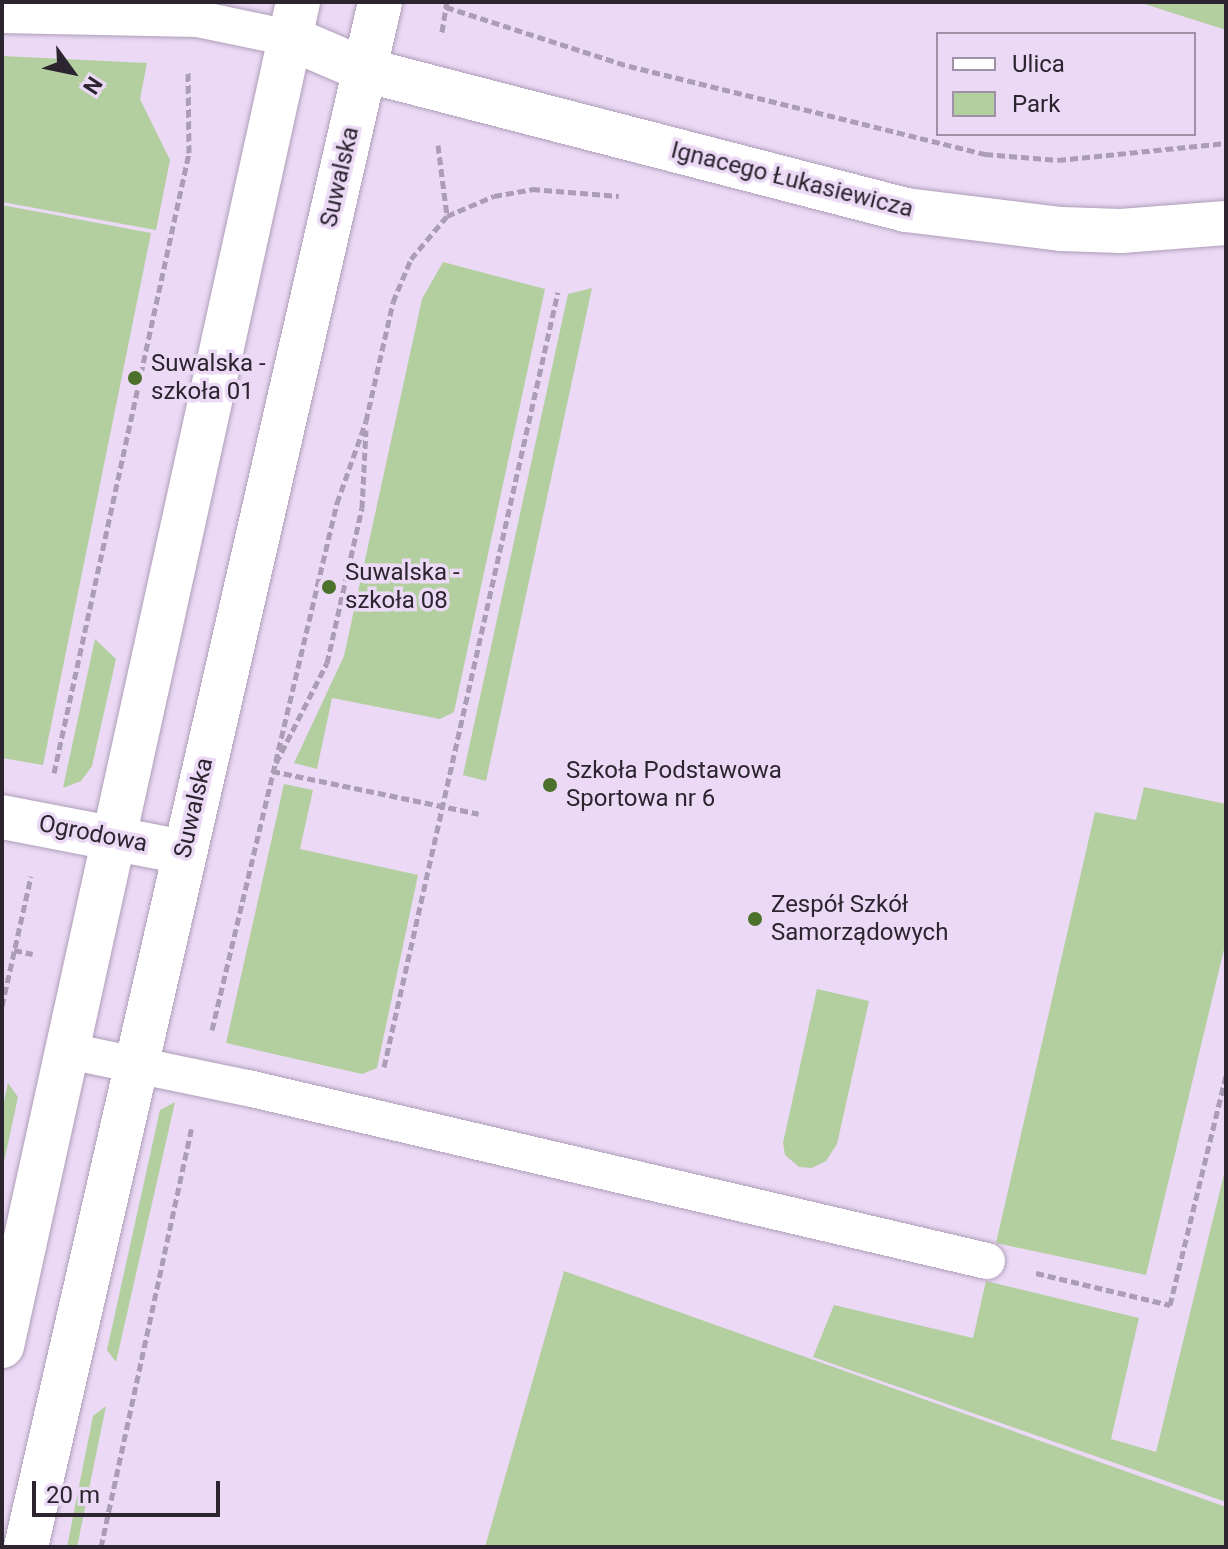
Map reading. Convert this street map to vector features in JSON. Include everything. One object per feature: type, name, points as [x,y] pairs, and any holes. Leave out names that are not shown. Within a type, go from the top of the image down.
[{"type":"street","name":"Suwalska","points":[[26,1547],[380,2]]},
{"type":"street","points":[[2,1346],[64,1050],[294,20],[365,70]]},
{"type":"street","name":"Ignacego Łukasiewicza","points":[[365,70],[906,210],[1061,229],[1226,223]]},
{"type":"street","name":"Ogrodowa","points":[[2,817],[183,852]]},
{"type":"lane","points":[[2,15],[294,20]]},
{"type":"lane","points":[[64,1050],[987,1261]]},
{"type":"path","points":[[446,7],[629,66],[985,154],[1058,160],[1226,143]]},
{"type":"path","points":[[51,788],[189,153],[186,81],[198,19]]},
{"type":"path","points":[[101,1547],[201,1079],[272,771],[337,503],[366,421],[393,302],[411,259],[447,216],[494,196],[532,189],[630,196]]},
{"type":"path","points":[[383,1071],[558,292]]},
{"type":"path","points":[[272,771],[327,663],[362,508],[366,421]]},
{"type":"path","points":[[272,771],[479,814]]},
{"type":"path","points":[[2,1006],[35,860]]},
{"type":"path","points":[[987,1261],[1170,1305],[1226,1075]]},
{"type":"green space","points":[[1138,2],[1226,2],[1226,30]]},
{"type":"green space","points":[[2,56],[147,63],[140,99],[170,160],[156,230],[2,202]]},
{"type":"green space","points":[[2,205],[151,233],[43,765],[2,758]]},
{"type":"green space","points":[[443,262],[545,289],[454,712],[440,719],[332,698],[317,769],[294,763],[344,656],[422,299]]},
{"type":"green space","points":[[592,288],[486,781],[463,775],[568,294]]},
{"type":"green space","points":[[95,639],[116,659],[92,766],[81,781],[63,788]]},
{"type":"green space","points":[[284,784],[313,790],[300,849],[418,875],[377,1068],[362,1074],[226,1043]]},
{"type":"green space","points":[[1144,787],[1226,804],[1226,941],[1146,1275],[996,1243],[1095,812],[1136,820]]},
{"type":"green space","points":[[817,989],[869,1001],[837,1144],[826,1161],[812,1168],[799,1167],[785,1155],[783,1143]]},
{"type":"green space","points":[[8,1083],[18,1097],[2,1171],[2,1111]]},
{"type":"green space","points":[[175,1102],[116,1362],[107,1350],[160,1110]]},
{"type":"green space","points":[[1226,1166],[1226,1502],[813,1357],[834,1305],[973,1338],[986,1281],[1139,1318],[1111,1439],[1156,1452]]},
{"type":"green space","points":[[564,1271],[1226,1507],[1226,1547],[485,1547]]},
{"type":"green space","points":[[106,1406],[77,1547],[67,1547],[93,1416]]},
{"type":"place","name":"Suwalska - szkoła 01","points":[[135,378]]},
{"type":"place","name":"Suwalska - szkoła 08","points":[[329,587]]},
{"type":"place","name":"Szkoła Podstawowa Sportowa nr 6","points":[[550,785]]},
{"type":"place","name":"Zespół Szkół Samorządowych","points":[[755,919]]}]
